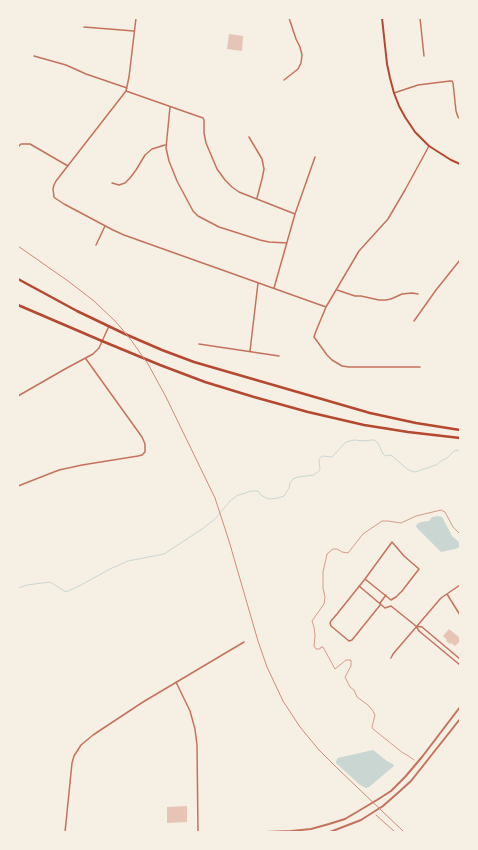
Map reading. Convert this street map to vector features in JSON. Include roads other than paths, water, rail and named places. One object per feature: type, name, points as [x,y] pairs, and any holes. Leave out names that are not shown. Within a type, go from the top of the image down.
[{"type":"highway","points":[[18,279],[109,326],[157,348],[205,366],[374,414],[420,424],[460,430]]},
{"type":"highway","points":[[18,305],[102,341],[196,378],[290,408],[373,426],[413,433],[460,438]]},
{"type":"main road","points":[[382,18],[387,64],[394,93],[405,117],[415,132],[429,146],[460,164]]},
{"type":"street","points":[[136,18],[126,91],[54,185],[54,197],[64,204],[126,236],[326,307]]},
{"type":"street","points":[[284,80],[298,69],[302,59],[302,51],[289,18]]},
{"type":"street","points":[[420,18],[424,56]]},
{"type":"street","points":[[84,27],[134,31]]},
{"type":"street","points":[[34,56],[127,88]]},
{"type":"street","points":[[394,93],[418,85],[452,81],[457,114],[460,119]]},
{"type":"street","points":[[126,91],[204,118],[204,138],[213,161],[221,175],[232,187],[239,192],[295,214]]},
{"type":"street","points":[[170,107],[166,146],[169,161],[177,181],[193,211],[198,216],[218,227],[256,239],[269,242],[287,243]]},
{"type":"street","points":[[249,136],[262,159],[263,164],[262,178],[256,198]]},
{"type":"street","points":[[18,147],[24,143],[30,144],[68,166]]},
{"type":"street","points":[[112,183],[119,185],[125,183],[133,174],[145,155],[152,149],[166,146]]},
{"type":"street","points":[[420,368],[342,366],[327,355],[314,337],[326,307],[359,252],[388,219],[429,146]]},
{"type":"street","points":[[274,288],[295,214],[315,157]]},
{"type":"street","points":[[96,245],[106,226]]},
{"type":"street","points":[[414,321],[460,260]]},
{"type":"street","points":[[250,351],[258,282]]},
{"type":"street","points":[[337,290],[355,296],[379,300],[391,299],[402,294],[418,294]]},
{"type":"street","points":[[18,396],[65,369],[86,359],[98,350],[109,326]]},
{"type":"street","points":[[199,344],[279,356]]},
{"type":"street","points":[[18,486],[59,470],[142,455],[145,452],[145,444],[139,433],[86,359]]},
{"type":"street","points":[[365,579],[386,595],[391,600],[402,591],[420,568],[404,556],[392,542],[365,579],[331,620],[331,626],[349,641],[352,640],[386,595]]},
{"type":"street","points":[[391,658],[416,626],[441,598],[460,585]]},
{"type":"street","points":[[359,586],[385,608],[391,606],[460,665]]},
{"type":"street","points":[[447,594],[460,615]]},
{"type":"street","points":[[416,626],[422,627],[460,659]]},
{"type":"street","points":[[66,832],[72,763],[74,756],[81,746],[93,735],[176,682],[244,642]]},
{"type":"street","points":[[441,649],[443,645]]},
{"type":"street","points":[[176,682],[190,710],[196,729],[198,832]]},
{"type":"street","points":[[265,832],[291,831],[319,827],[345,819],[364,809],[391,790],[405,777],[460,707]]},
{"type":"street","points":[[330,832],[361,820],[383,806],[411,781],[460,719]]},
{"type":"waterway","points":[[18,588],[27,585],[50,582],[66,592],[128,561],[164,554],[215,519],[230,501],[238,495],[250,491],[258,491],[261,495],[271,499],[284,496],[293,479],[314,475],[320,470],[320,458],[322,456],[332,457],[346,442],[354,440],[374,440],[378,443],[383,454],[386,456],[391,455],[407,469],[415,472],[436,465],[447,458],[454,451],[460,450]]},
{"type":"railway","points":[[18,246],[94,301],[122,329],[148,364],[166,397],[215,498],[258,641],[267,667],[283,701],[300,727],[319,750],[404,832]]},
{"type":"railway","points":[[376,815],[395,832]]}]
